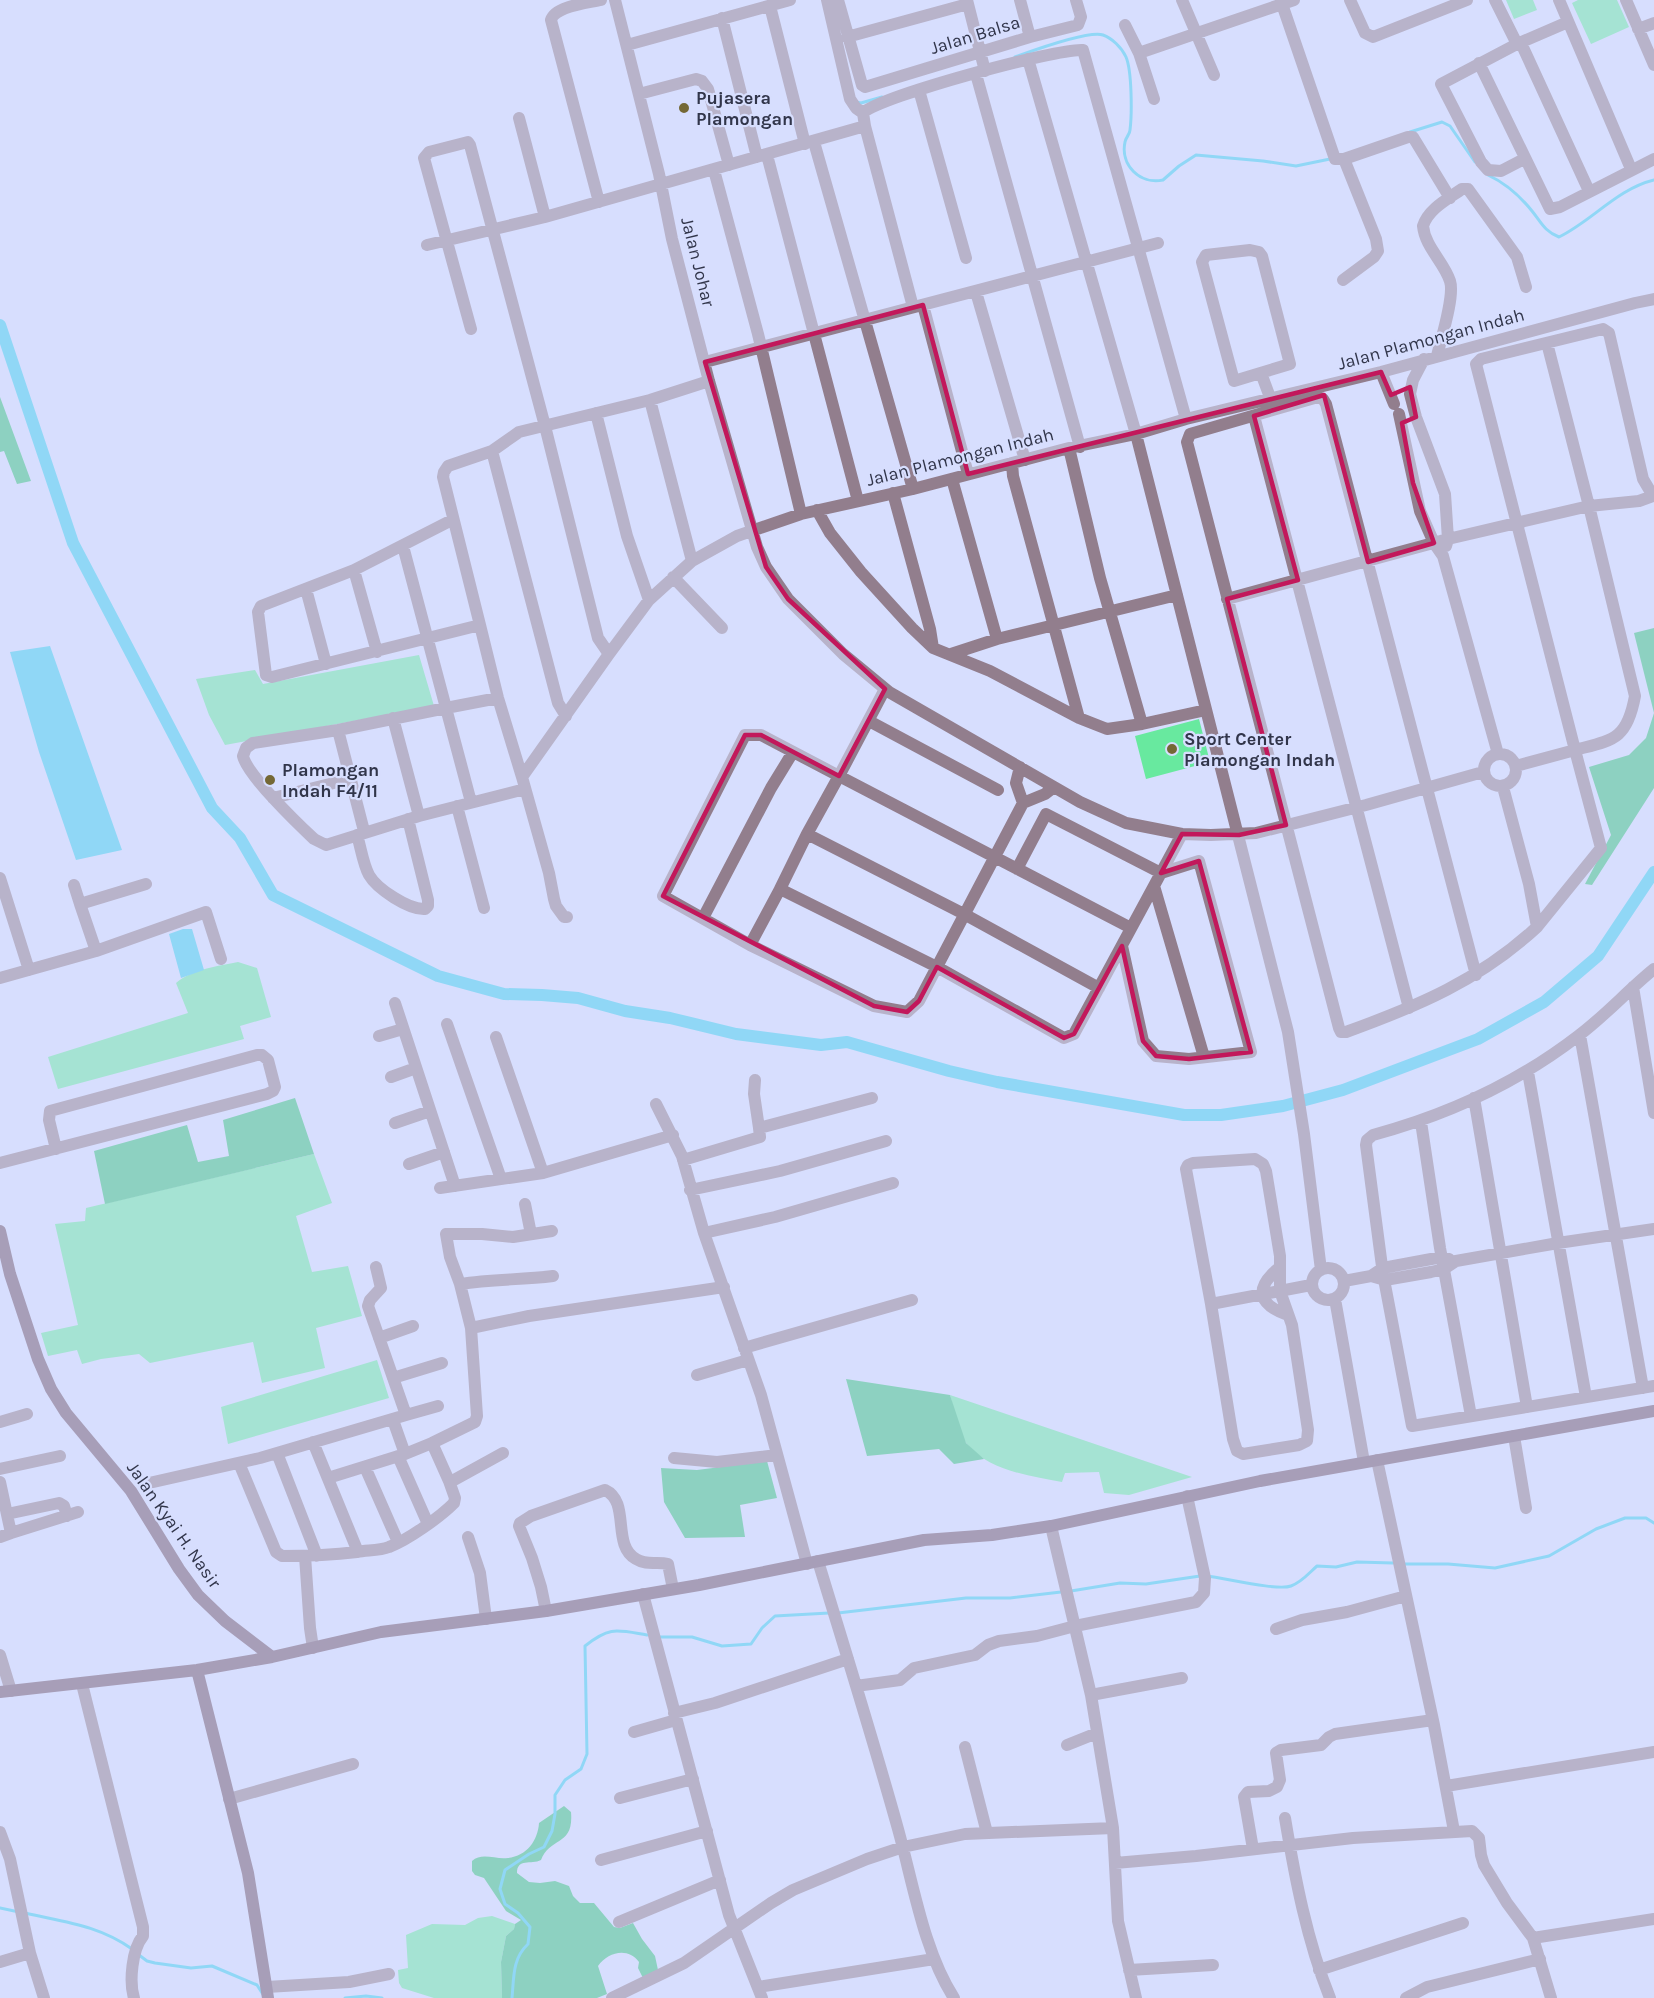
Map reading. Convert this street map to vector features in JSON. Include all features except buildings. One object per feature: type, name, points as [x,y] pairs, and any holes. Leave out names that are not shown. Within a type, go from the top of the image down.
[{"type":"main road","name":"Jalan Kyai H. Nasir","points":[[1,1239],[38,1359],[51,1389],[66,1413],[131,1491],[179,1569],[198,1595],[225,1621],[273,1657]]},
{"type":"main road","points":[[6,1692],[197,1670],[273,1657],[381,1632],[546,1611],[673,1589],[924,1540],[992,1535],[1051,1526],[1187,1496],[1364,1462],[1654,1411]]},
{"type":"main road","points":[[197,1670],[248,1873],[268,1992]]},
{"type":"street","name":"Jalan Johar","points":[[615,0],[639,94],[656,185],[757,547],[766,567],[788,599],[843,654],[885,689],[1080,802],[1126,823],[1182,834],[1256,833],[1356,808],[1483,772]]},
{"type":"street","points":[[627,45],[790,0]]},
{"type":"street","points":[[827,0],[850,99],[856,108],[863,112]]},
{"type":"street","points":[[837,0],[847,37],[968,2],[981,64],[1075,448],[1110,611],[1142,724]]},
{"type":"street","points":[[1020,0],[1030,37]]},
{"type":"street","points":[[1182,0],[1214,75]]},
{"type":"street","points":[[1350,0],[1365,33],[1373,37],[1467,0]]},
{"type":"street","points":[[1495,0],[1519,44],[1589,191]]},
{"type":"street","points":[[1559,0],[1631,169]]},
{"type":"street","points":[[1626,0],[1654,65]]},
{"type":"street","points":[[595,1],[560,10],[551,20],[599,202]]},
{"type":"street","points":[[1139,53],[1196,34],[1262,5],[1288,2],[1337,156],[1376,239],[1378,251],[1374,257],[1343,280]]},
{"type":"street","name":"Jalan Balsa","points":[[847,37],[861,85],[865,87],[981,64],[1030,37],[1078,25],[1081,17],[1077,3]]},
{"type":"street","points":[[770,6],[809,143],[865,319],[913,489]]},
{"type":"street","points":[[722,18],[813,333],[858,501]]},
{"type":"street","points":[[1524,159],[1501,171],[1488,170],[1480,162],[1441,85],[1479,63],[1568,22]]},
{"type":"street","points":[[1638,29],[1654,23]]},
{"type":"street","points":[[1125,25],[1139,53],[1154,99]]},
{"type":"street","points":[[863,112],[981,64],[1028,59],[1081,49],[1084,51],[1186,419]]},
{"type":"street","points":[[1028,59],[1136,434],[1288,1032],[1321,1269]]},
{"type":"street","points":[[1479,63],[1550,209],[1560,207],[1654,159]]},
{"type":"street","points":[[639,94],[696,79],[702,81],[708,89],[729,165]]},
{"type":"street","points":[[919,90],[966,258]]},
{"type":"street","points":[[863,112],[865,126],[968,474]]},
{"type":"street","points":[[519,118],[545,216]]},
{"type":"street","points":[[427,245],[599,202],[865,126]]},
{"type":"street","points":[[1337,156],[1413,137],[1450,198]]},
{"type":"street","points":[[471,329],[424,158],[429,152],[468,142],[494,229],[598,638],[609,654]]},
{"type":"street","points":[[714,170],[801,514]]},
{"type":"street","points":[[1437,356],[1452,292],[1451,283],[1430,246],[1423,226],[1429,215],[1462,189],[1468,189],[1513,251],[1520,263],[1526,287]]},
{"type":"street","points":[[705,362],[1158,243]]},
{"type":"street","points":[[1250,250],[1259,252],[1262,256],[1290,364],[1261,373],[1236,381],[1233,379],[1202,262],[1206,255],[1250,250]]},
{"type":"street","points":[[976,292],[1025,460]]},
{"type":"street","name":"Jalan Plamongan Indah","points":[[524,783],[566,716],[649,600],[692,561],[716,546],[801,514],[1136,434],[1186,419],[1381,372],[1635,303],[1654,300]]},
{"type":"street","points":[[1227,598],[1368,562],[1448,539],[1515,524],[1589,506],[1639,501],[1654,497],[1643,479],[1609,333],[1600,329],[1481,359],[1476,364],[1515,524],[1601,848],[1537,927],[1520,943],[1476,975],[1410,1008],[1346,1032],[1340,1030],[1286,825],[1227,598],[1187,442],[1190,434],[1195,432],[1318,397],[1326,404],[1368,562],[1426,789],[1476,975]]},
{"type":"street","points":[[1516,766],[1602,743],[1620,735],[1631,716],[1635,696],[1547,343]]},
{"type":"street","points":[[1424,359],[1410,387],[1416,417],[1445,494],[1448,539],[1443,556]]},
{"type":"street","points":[[1381,372],[1398,414],[1423,520],[1443,556],[1498,754]]},
{"type":"street","points":[[1261,373],[1271,399]]},
{"type":"street","points":[[567,917],[556,906],[524,783],[498,698],[452,520],[444,477],[445,469],[452,464],[492,451],[519,432],[650,400],[709,381]]},
{"type":"street","points":[[1389,389],[1396,392],[1410,387]]},
{"type":"street","points":[[650,400],[692,561]]},
{"type":"street","points":[[596,413],[627,536],[649,600]]},
{"type":"street","points":[[1398,414],[1416,417]]},
{"type":"street","points":[[1254,416],[1410,1008]]},
{"type":"street","points":[[492,451],[558,703],[566,716]]},
{"type":"street","points":[[1012,463],[1013,477],[1079,718]]},
{"type":"street","points":[[952,479],[997,639]]},
{"type":"street","points":[[893,493],[933,648]]},
{"type":"street","points":[[817,510],[830,533],[861,572],[933,648],[990,671],[1079,718],[1107,729],[1206,710]]},
{"type":"street","points":[[452,520],[354,570],[263,605],[259,609],[264,671],[266,675],[272,677],[480,625]]},
{"type":"street","points":[[403,546],[471,802]]},
{"type":"street","points":[[354,570],[376,652]]},
{"type":"street","points":[[673,577],[722,628]]},
{"type":"street","points":[[306,589],[326,664]]},
{"type":"street","points":[[951,654],[997,639],[1177,595]]},
{"type":"street","points":[[750,945],[885,689]]},
{"type":"street","points":[[498,698],[338,730],[253,743],[244,751],[244,761],[273,798],[317,843],[326,845],[471,802],[524,783]]},
{"type":"street","points":[[338,730],[350,779],[367,871],[373,881],[406,904],[425,909],[428,906],[428,900],[393,718]]},
{"type":"street","points":[[869,721],[998,789]]},
{"type":"street","points":[[1054,787],[1045,794],[1023,802],[995,856],[964,914],[937,968],[919,1001],[907,1012],[874,1006],[750,945],[663,896],[745,735],[761,735],[995,856],[1131,928]]},
{"type":"street","points":[[703,918],[771,788],[793,752]]},
{"type":"street","points":[[1498,754],[1509,756],[1516,766],[1514,779],[1503,787],[1490,784],[1483,772],[1487,760],[1498,754]]},
{"type":"street","points":[[1020,767],[1016,783],[1023,802]]},
{"type":"street","points":[[273,798],[350,779]]},
{"type":"street","points":[[1503,787],[1529,884],[1537,927]]},
{"type":"street","points":[[457,806],[484,908]]},
{"type":"street","points":[[1017,869],[1046,814],[1161,873],[1199,861],[1251,1052],[1189,1059],[1156,1056],[1143,1041],[1122,946]]},
{"type":"street","points":[[807,834],[964,914],[1099,988]]},
{"type":"street","points":[[780,889],[937,968],[1064,1038],[1074,1034],[1182,834]]},
{"type":"street","points":[[0,878],[29,970]]},
{"type":"street","points":[[80,904],[146,884]]},
{"type":"street","points":[[74,885],[96,951]]},
{"type":"street","points":[[1154,886],[1204,1057]]},
{"type":"street","points":[[0,978],[96,951],[206,912],[221,959]]},
{"type":"street","points":[[1580,1035],[1616,1234],[1648,1387],[1412,1426],[1384,1274],[1366,1142],[1373,1135],[1421,1122],[1528,1072],[1580,1035],[1654,969]]},
{"type":"street","points":[[1633,987],[1654,1113]]},
{"type":"street","points":[[395,1003],[455,1186]]},
{"type":"street","points":[[447,1024],[501,1179]]},
{"type":"street","points":[[379,1036],[403,1029]]},
{"type":"street","points":[[496,1037],[543,1173]]},
{"type":"street","points":[[0,1163],[56,1149],[267,1094],[273,1091],[274,1087],[268,1060],[265,1056],[257,1055],[50,1111],[56,1149]]},
{"type":"street","points":[[391,1077],[416,1068]]},
{"type":"street","points":[[1528,1072],[1586,1397]]},
{"type":"street","points":[[683,1160],[760,1137],[754,1094],[755,1080]]},
{"type":"street","points":[[759,1128],[872,1098]]},
{"type":"street","points":[[1474,1098],[1527,1407]]},
{"type":"street","points":[[656,1104],[673,1135],[683,1160],[690,1190],[761,1395],[777,1455],[812,1562],[848,1659],[934,1959],[954,1998]]},
{"type":"street","points":[[395,1123],[430,1112]]},
{"type":"street","points":[[1421,1122],[1443,1263],[1471,1416]]},
{"type":"street","points":[[440,1188],[543,1173],[673,1135]]},
{"type":"street","points":[[690,1190],[780,1171],[886,1141]]},
{"type":"street","points":[[409,1164],[444,1152]]},
{"type":"street","points":[[1255,1159],[1263,1164],[1280,1256],[1279,1268],[1280,1291],[1288,1315],[1308,1439],[1299,1445],[1241,1454],[1237,1451],[1233,1439],[1211,1304],[1186,1173],[1190,1163],[1255,1159]]},
{"type":"street","points":[[704,1233],[775,1217],[893,1183]]},
{"type":"street","points":[[525,1204],[531,1234]]},
{"type":"street","points":[[1344,1281],[1558,1243],[1654,1229]]},
{"type":"street","points":[[328,1478],[402,1455],[432,1443],[471,1425],[477,1418],[471,1328],[460,1284],[450,1257],[446,1234],[513,1237],[552,1231]]},
{"type":"street","points":[[376,1267],[381,1288],[370,1299],[368,1306],[406,1415]]},
{"type":"street","points":[[1279,1268],[1269,1277],[1263,1294],[1266,1303],[1271,1308],[1288,1315]]},
{"type":"street","points":[[1321,1269],[1335,1270],[1344,1281],[1342,1292],[1335,1299],[1324,1301],[1315,1295],[1311,1285],[1314,1276],[1321,1269]]},
{"type":"street","points":[[460,1284],[491,1279],[518,1281],[553,1276]]},
{"type":"street","points":[[1211,1304],[1311,1285]]},
{"type":"street","points":[[471,1328],[724,1287]]},
{"type":"street","points":[[1335,1299],[1364,1462]]},
{"type":"street","points":[[697,1376],[746,1354],[912,1300]]},
{"type":"street","points":[[379,1338],[413,1326]]},
{"type":"street","points":[[393,1378],[442,1362]]},
{"type":"street","points":[[149,1483],[277,1453],[438,1406]]},
{"type":"street","points":[[0,1422],[27,1414]]},
{"type":"street","points":[[393,1420],[402,1455],[428,1524]]},
{"type":"street","points":[[1514,1436],[1526,1508]]},
{"type":"street","points":[[313,1442],[358,1552]]},
{"type":"street","points":[[239,1463],[274,1550],[282,1556],[311,1556],[378,1550],[398,1542],[428,1524],[454,1503],[455,1498],[449,1480],[432,1443]]},
{"type":"street","points":[[277,1453],[311,1556],[310,1629],[313,1648]]},
{"type":"street","points":[[449,1480],[454,1480],[503,1454]]},
{"type":"street","points":[[674,1458],[717,1462],[777,1455]]},
{"type":"street","points":[[0,1469],[60,1456]]},
{"type":"street","points":[[1377,1460],[1433,1720],[1454,1831]]},
{"type":"street","points":[[365,1467],[398,1542]]},
{"type":"street","points":[[0,1482],[7,1514],[6,1535],[73,1514],[59,1503],[7,1514]]},
{"type":"street","points":[[546,1611],[541,1587],[519,1524],[531,1516],[605,1490],[610,1492],[619,1508],[622,1535],[627,1552],[646,1564],[668,1564],[673,1589]]},
{"type":"street","points":[[856,1686],[900,1680],[911,1668],[975,1655],[992,1643],[1037,1636],[1075,1626],[1196,1602],[1204,1593],[1204,1571],[1187,1496]]},
{"type":"street","points":[[1051,1526],[1091,1695],[1113,1828],[1118,1921],[1136,1998]]},
{"type":"street","points":[[468,1537],[480,1574],[486,1619]]},
{"type":"street","points":[[643,1594],[734,1930],[760,1992],[934,1959]]},
{"type":"street","points":[[1276,1629],[1302,1620],[1347,1612],[1406,1596]]},
{"type":"street","points":[[0,1655],[6,1692]]},
{"type":"street","points":[[634,1732],[848,1659]]},
{"type":"street","points":[[1091,1695],[1182,1678]]},
{"type":"street","points":[[82,1684],[143,1927],[143,1936],[138,1942],[130,1982],[134,1998]]},
{"type":"street","points":[[1253,1849],[1244,1797],[1248,1792],[1269,1791],[1277,1787],[1280,1780],[1275,1756],[1277,1751],[1321,1745],[1335,1734],[1433,1720]]},
{"type":"street","points":[[1067,1745],[1097,1732]]},
{"type":"street","points":[[965,1747],[987,1833]]},
{"type":"street","points":[[1446,1786],[1654,1752]]},
{"type":"street","points":[[229,1799],[353,1764]]},
{"type":"street","points":[[620,1798],[693,1779]]},
{"type":"street","points":[[1285,1818],[1301,1902],[1319,1970],[1330,1998]]},
{"type":"street","points":[[612,1998],[684,1964],[793,1890],[867,1858],[944,1837],[1113,1828]]},
{"type":"street","points":[[601,1860],[707,1831]]},
{"type":"street","points":[[1115,1863],[1353,1838],[1472,1831],[1479,1838],[1484,1865],[1507,1903],[1533,1938],[1551,1998]]},
{"type":"street","points":[[0,1832],[10,1859],[30,1953],[44,1998]]},
{"type":"street","points":[[619,1922],[720,1880]]},
{"type":"street","points":[[1533,1938],[1654,1919]]},
{"type":"street","points":[[1319,1970],[1462,1923]]},
{"type":"street","points":[[0,1962],[30,1953]]},
{"type":"street","points":[[1406,1998],[1427,1987],[1540,1959]]},
{"type":"street","points":[[1130,1970],[1213,1965]]},
{"type":"street","points":[[268,1992],[349,1982],[389,1974]]},
{"type":"highlighted area","points":[[923,305],[968,474],[1381,372],[1391,395],[1410,387],[1416,417],[1402,423],[1413,483],[1434,543],[1368,562],[1324,395],[1254,416],[1298,580],[1227,599],[1286,825],[1239,835],[1182,834],[1161,873],[1199,861],[1251,1052],[1189,1059],[1156,1056],[1143,1041],[1122,946],[1074,1034],[1064,1038],[937,967],[919,1001],[907,1012],[874,1006],[663,896],[745,735],[761,735],[839,776],[885,689],[788,599],[766,567],[705,362]]},
{"type":"green space","points":[[1506,0],[1533,0],[1537,10],[1514,19]]},
{"type":"green space","points":[[1578,0],[1617,0],[1629,27],[1591,44],[1572,3]]},
{"type":"green space","points":[[0,397],[31,481],[17,484],[4,451],[0,452]]},
{"type":"green space","points":[[1654,628],[1654,713],[1634,633]]},
{"type":"green space","points":[[419,655],[434,706],[225,745],[209,715],[196,679],[255,670],[263,684]]},
{"type":"green space","points":[[1654,713],[1654,788],[1592,885],[1585,884],[1611,835],[1589,767],[1629,755],[1646,738]]},
{"type":"green space","name":"Sport Center Plamongan Indah","points":[[1199,719],[1210,762],[1146,779],[1135,736]]},
{"type":"green space","points":[[238,962],[257,968],[271,1017],[240,1026],[244,1039],[58,1089],[48,1057],[188,1013],[176,983],[198,971]]},
{"type":"green space","points":[[295,1098],[314,1154],[105,1204],[94,1151],[187,1125],[198,1162],[229,1156],[223,1120]]},
{"type":"green space","points":[[314,1154],[332,1203],[296,1216],[312,1272],[348,1266],[362,1316],[316,1328],[325,1368],[262,1383],[253,1342],[150,1363],[139,1354],[82,1364],[77,1350],[48,1356],[41,1333],[78,1325],[55,1224],[85,1221],[86,1208]]},
{"type":"green space","points":[[377,1360],[389,1398],[228,1444],[221,1407]]},
{"type":"green space","points":[[846,1379],[950,1395],[966,1443],[984,1459],[954,1464],[939,1449],[867,1456]]},
{"type":"green space","points":[[950,1395],[1192,1477],[1129,1495],[1104,1493],[1099,1472],[1065,1473],[1062,1482],[1011,1471],[987,1460],[967,1444],[959,1428]]},
{"type":"green space","points":[[767,1461],[777,1498],[740,1505],[745,1537],[685,1538],[664,1502],[661,1468],[697,1470]]},
{"type":"green space","points":[[564,1806],[571,1812],[569,1831],[545,1852],[541,1860],[519,1865],[517,1873],[529,1882],[555,1881],[569,1886],[573,1896],[580,1903],[594,1903],[614,1927],[620,1928],[633,1923],[655,1956],[658,1970],[643,1978],[638,1968],[639,1962],[634,1957],[618,1953],[607,1957],[598,1966],[607,1994],[597,1998],[502,1998],[501,1962],[506,1936],[521,1920],[506,1911],[484,1878],[475,1875],[472,1871],[472,1861],[480,1857],[503,1858],[521,1854],[534,1841],[539,1823]]},
{"type":"green space","points":[[492,1916],[515,1924],[514,1929],[506,1936],[501,1962],[502,1998],[434,1998],[402,1988],[399,1983],[398,1970],[408,1968],[406,1935],[432,1924],[465,1925],[478,1918]]},
{"type":"water","points":[[50,646],[122,850],[76,860],[39,752],[10,652]]},
{"type":"water","points":[[183,929],[192,929],[204,970],[181,978],[169,934]]},
{"type":"waterway","points":[[1015,57],[1085,35],[1096,34],[1110,38],[1122,50],[1128,64],[1131,123],[1125,142],[1126,158],[1134,172],[1147,179],[1163,180],[1196,155],[1296,166],[1330,159]]},
{"type":"waterway","points":[[856,102],[861,103],[882,97]]},
{"type":"waterway","points":[[1410,132],[1442,122],[1450,126],[1475,162]]},
{"type":"waterway","points":[[1488,175],[1512,190],[1546,229],[1559,237],[1583,223],[1628,190],[1654,180]]},
{"type":"waterway","points":[[0,325],[73,543],[212,808],[240,838],[273,895],[438,976],[504,994],[578,998],[625,1011],[670,1018],[736,1034],[821,1045],[847,1042],[997,1082],[1184,1115],[1221,1115],[1283,1106],[1343,1090],[1478,1039],[1544,1002],[1598,956],[1654,872]]},
{"type":"waterway","points":[[1404,1564],[1448,1564],[1495,1568],[1549,1556],[1596,1529],[1625,1518],[1646,1518],[1654,1523]]},
{"type":"waterway","points":[[1207,1576],[1263,1586],[1284,1587],[1299,1582],[1317,1566],[1336,1567],[1357,1562],[1393,1563]]},
{"type":"waterway","points":[[1071,1591],[1120,1583],[1146,1584],[1200,1576]]},
{"type":"waterway","points":[[838,1613],[966,1598],[1010,1598],[1061,1592]]},
{"type":"waterway","points":[[657,1637],[692,1637],[722,1646],[751,1644],[762,1628],[775,1616],[829,1613]]},
{"type":"waterway","points":[[512,1998],[516,1962],[528,1944],[530,1927],[518,1913],[505,1904],[500,1889],[505,1870],[544,1847],[552,1831],[555,1795],[565,1780],[581,1769],[587,1754],[585,1646],[608,1632],[647,1635]]},
{"type":"waterway","points":[[0,1908],[19,1912]]},
{"type":"waterway","points":[[25,1913],[93,1929],[132,1949]]},
{"type":"waterway","points":[[139,1955],[155,1963],[191,1968],[212,1966],[257,1985],[264,1996]]},
{"type":"waterway","points":[[345,1998],[366,1996],[382,1998]]},
{"type":"place","name":"Pujasera Plamongan","points":[[684,108]]},
{"type":"place","name":"Sport Center Plamongan Indah","points":[[1172,749]]},
{"type":"place","name":"Plamongan Indah F4/11","points":[[270,780]]}]
